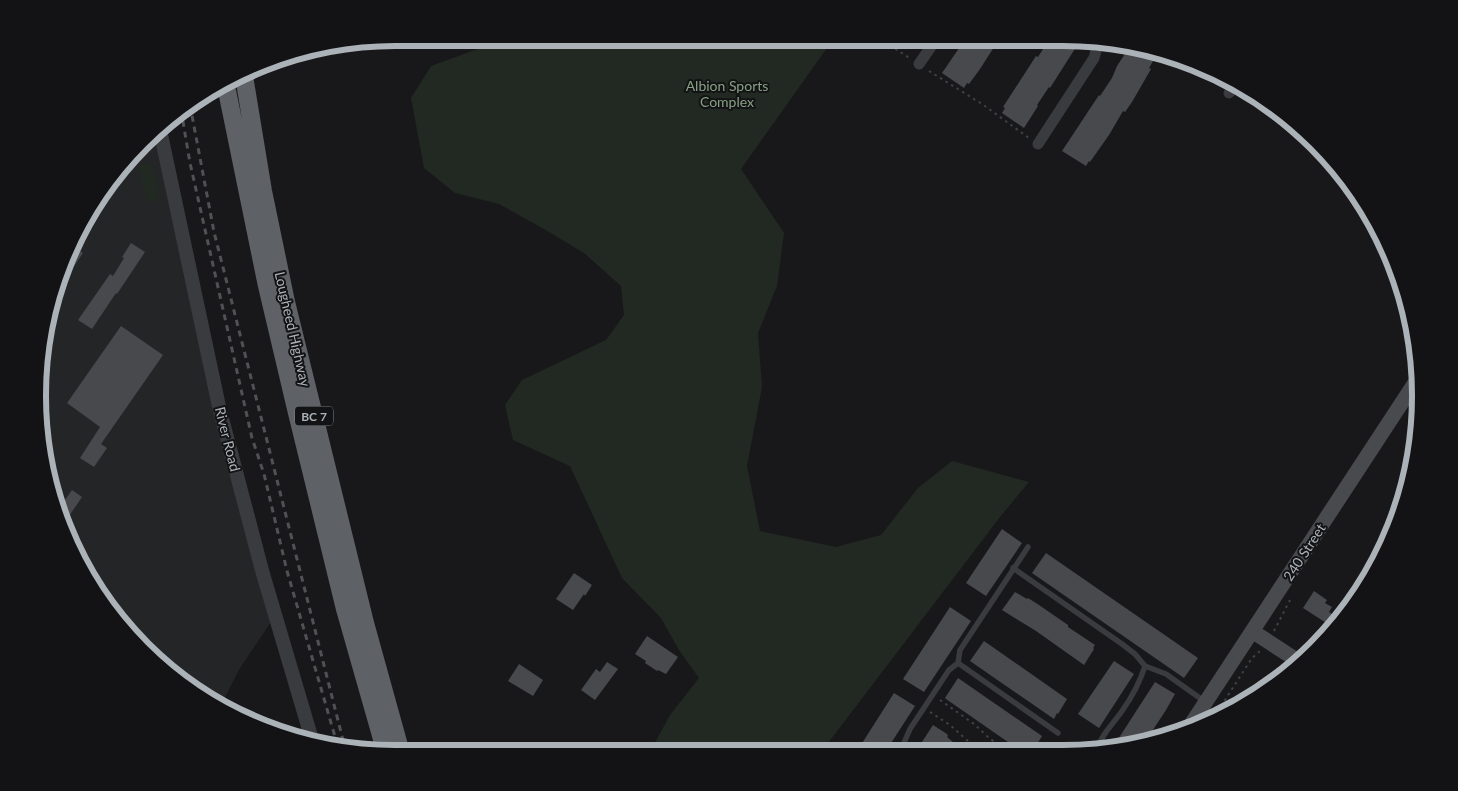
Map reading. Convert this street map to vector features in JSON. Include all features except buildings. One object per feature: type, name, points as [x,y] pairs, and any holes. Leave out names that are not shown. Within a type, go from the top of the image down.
[{"type":"highway","name":"Lougheed Highway","points":[[245,80],[263,191],[286,302],[365,624],[399,745]]},
{"type":"highway","name":"Lougheed Highway","points":[[227,90],[267,286],[295,403],[345,609],[384,744]]},
{"type":"main road","name":"240 Street","points":[[1195,718],[1412,388]]},
{"type":"main road","points":[[1252,631],[1293,658]]},
{"type":"street","points":[[919,64],[931,46]]},
{"type":"street","points":[[1038,144],[1094,58],[1097,48]]},
{"type":"street","points":[[1229,93],[1232,90]]},
{"type":"street","name":"River Road","points":[[161,137],[220,411],[263,574],[310,734]]},
{"type":"lane","points":[[903,745],[910,729],[949,670],[958,664],[960,650],[1028,547]]},
{"type":"lane","points":[[1013,568],[1135,654],[1146,666],[1166,674],[1206,702]]},
{"type":"lane","points":[[958,664],[1058,733]]},
{"type":"lane","points":[[1098,743],[1122,711],[1140,681],[1146,666]]},
{"type":"path","points":[[891,46],[902,53]]},
{"type":"path","points":[[936,76],[982,104],[1021,132]]},
{"type":"path","points":[[1220,707],[1252,658],[1262,650]]},
{"type":"path","points":[[937,698],[974,724],[998,745]]},
{"type":"path","points":[[928,711],[950,725],[972,745]]},
{"type":"shaded area","points":[[162,136],[275,616],[240,668],[224,700],[183,673],[133,626],[105,590],[82,550],[58,486],[49,441],[46,396],[49,350],[58,305],[65,283],[82,241],[105,201],[133,165]]},
{"type":"green space","name":"Albion Sports Complex","points":[[486,46],[828,46],[741,169],[784,233],[777,286],[758,333],[762,387],[747,466],[760,531],[836,547],[881,535],[918,488],[952,461],[1029,482],[1000,517],[827,745],[654,745],[670,715],[699,678],[679,650],[661,618],[622,578],[570,466],[513,440],[505,405],[522,380],[606,340],[624,315],[621,286],[584,253],[544,229],[499,204],[455,193],[424,168],[411,98],[431,66]]},
{"type":"green space","points":[[147,163],[154,169],[159,193],[156,201],[152,203],[146,197],[138,169],[140,165]]},
{"type":"railway","points":[[191,112],[214,232],[343,741]]},
{"type":"railway","points":[[182,118],[190,163],[252,438],[264,474],[287,571],[336,740]]}]
